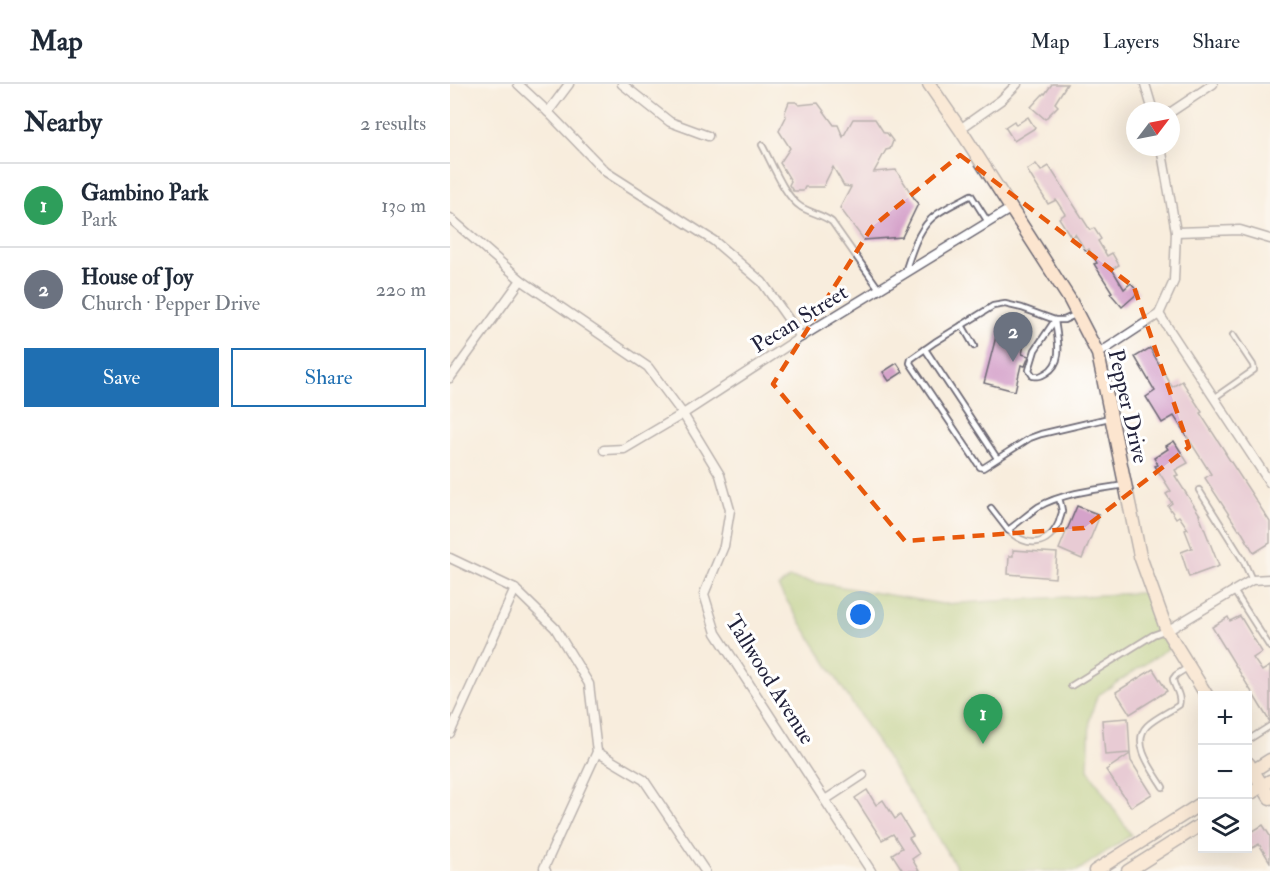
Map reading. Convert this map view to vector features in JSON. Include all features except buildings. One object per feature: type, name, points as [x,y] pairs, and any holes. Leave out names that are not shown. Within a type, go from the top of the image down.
[{"type":"street","points":[[518,84],[606,172],[714,241],[762,282],[801,337]]},
{"type":"street","points":[[548,112],[569,84]]},
{"type":"street","points":[[622,84],[670,122],[708,136]]},
{"type":"street","name":"Pepper Drive","points":[[929,84],[1070,300],[1098,354],[1140,556],[1167,631],[1204,691]]},
{"type":"street","points":[[960,129],[1001,100],[1017,84]]},
{"type":"street","points":[[1145,84],[1150,102]]},
{"type":"street","points":[[1180,106],[1213,84]]},
{"type":"street","points":[[1098,354],[1159,314],[1174,281],[1176,232],[1163,156]]},
{"type":"street","name":"Pecan Street","points":[[604,450],[624,449],[683,414],[801,337],[1010,209]]},
{"type":"street","name":"Tallwood Avenue","points":[[450,218],[521,280],[648,367],[683,414],[720,475],[730,510],[724,546],[704,594],[716,633],[871,871]]},
{"type":"street","points":[[1176,232],[1240,230],[1270,239]]},
{"type":"street","points":[[450,378],[521,280]]},
{"type":"street","points":[[1159,314],[1270,483]]},
{"type":"street","points":[[450,558],[515,589],[555,628],[589,684],[597,752],[544,868],[546,871]]},
{"type":"street","points":[[1167,631],[1252,580],[1270,579]]},
{"type":"street","points":[[450,733],[515,589]]},
{"type":"street","points":[[597,752],[644,780],[705,871]]},
{"type":"street","points":[[1252,768],[1270,760]]},
{"type":"street","points":[[1252,771],[1266,783],[1270,798]]},
{"type":"street","points":[[825,800],[863,775]]},
{"type":"street","points":[[1252,792],[1266,783]]},
{"type":"street","points":[[1095,871],[1198,806]]},
{"type":"street","points":[[1128,871],[1198,827]]},
{"type":"lane","points":[[762,145],[792,198],[801,207],[832,222],[879,289]]},
{"type":"lane","points":[[904,274],[923,229],[936,215],[971,195],[988,222]]},
{"type":"lane","points":[[1077,314],[1064,320],[1055,320],[1022,308],[999,304],[962,325],[911,359],[910,363],[978,465],[983,468],[1030,438],[1111,418]]},
{"type":"lane","points":[[1055,320],[1059,352],[1056,365],[1039,377],[1033,376],[1029,370],[1035,350],[1055,320]]},
{"type":"lane","points":[[962,325],[974,346]]},
{"type":"lane","points":[[1214,398],[1254,370],[1233,335]]},
{"type":"lane","points":[[925,350],[997,458]]},
{"type":"lane","points":[[1008,530],[1037,508],[1059,498],[1125,485]]},
{"type":"lane","points":[[1199,490],[1243,560],[1252,580]]},
{"type":"lane","points":[[991,508],[1008,530],[1029,543],[1045,540],[1052,535],[1062,511],[1059,498]]},
{"type":"lane","points":[[1234,591],[1270,647]]},
{"type":"lane","points":[[1071,686],[1153,635],[1167,631]]},
{"type":"lane","points":[[1163,787],[1143,754],[1143,735],[1146,727],[1179,705],[1180,698],[1173,679],[1190,667]]},
{"type":"lane","points":[[1252,737],[1270,726]]},
{"type":"highlighted area","points":[[960,155],[1134,287],[1189,447],[1084,528],[905,541],[773,384],[872,227]]},
{"type":"green space","points":[[789,578],[943,604],[1153,592],[1154,619],[1169,648],[1097,696],[1090,719],[1088,769],[1131,835],[1077,871],[959,871],[778,587]]},
{"type":"place","name":"House of Joy","points":[[1013,362]]},
{"type":"place","name":"Gambino Park","points":[[983,744]]}]
